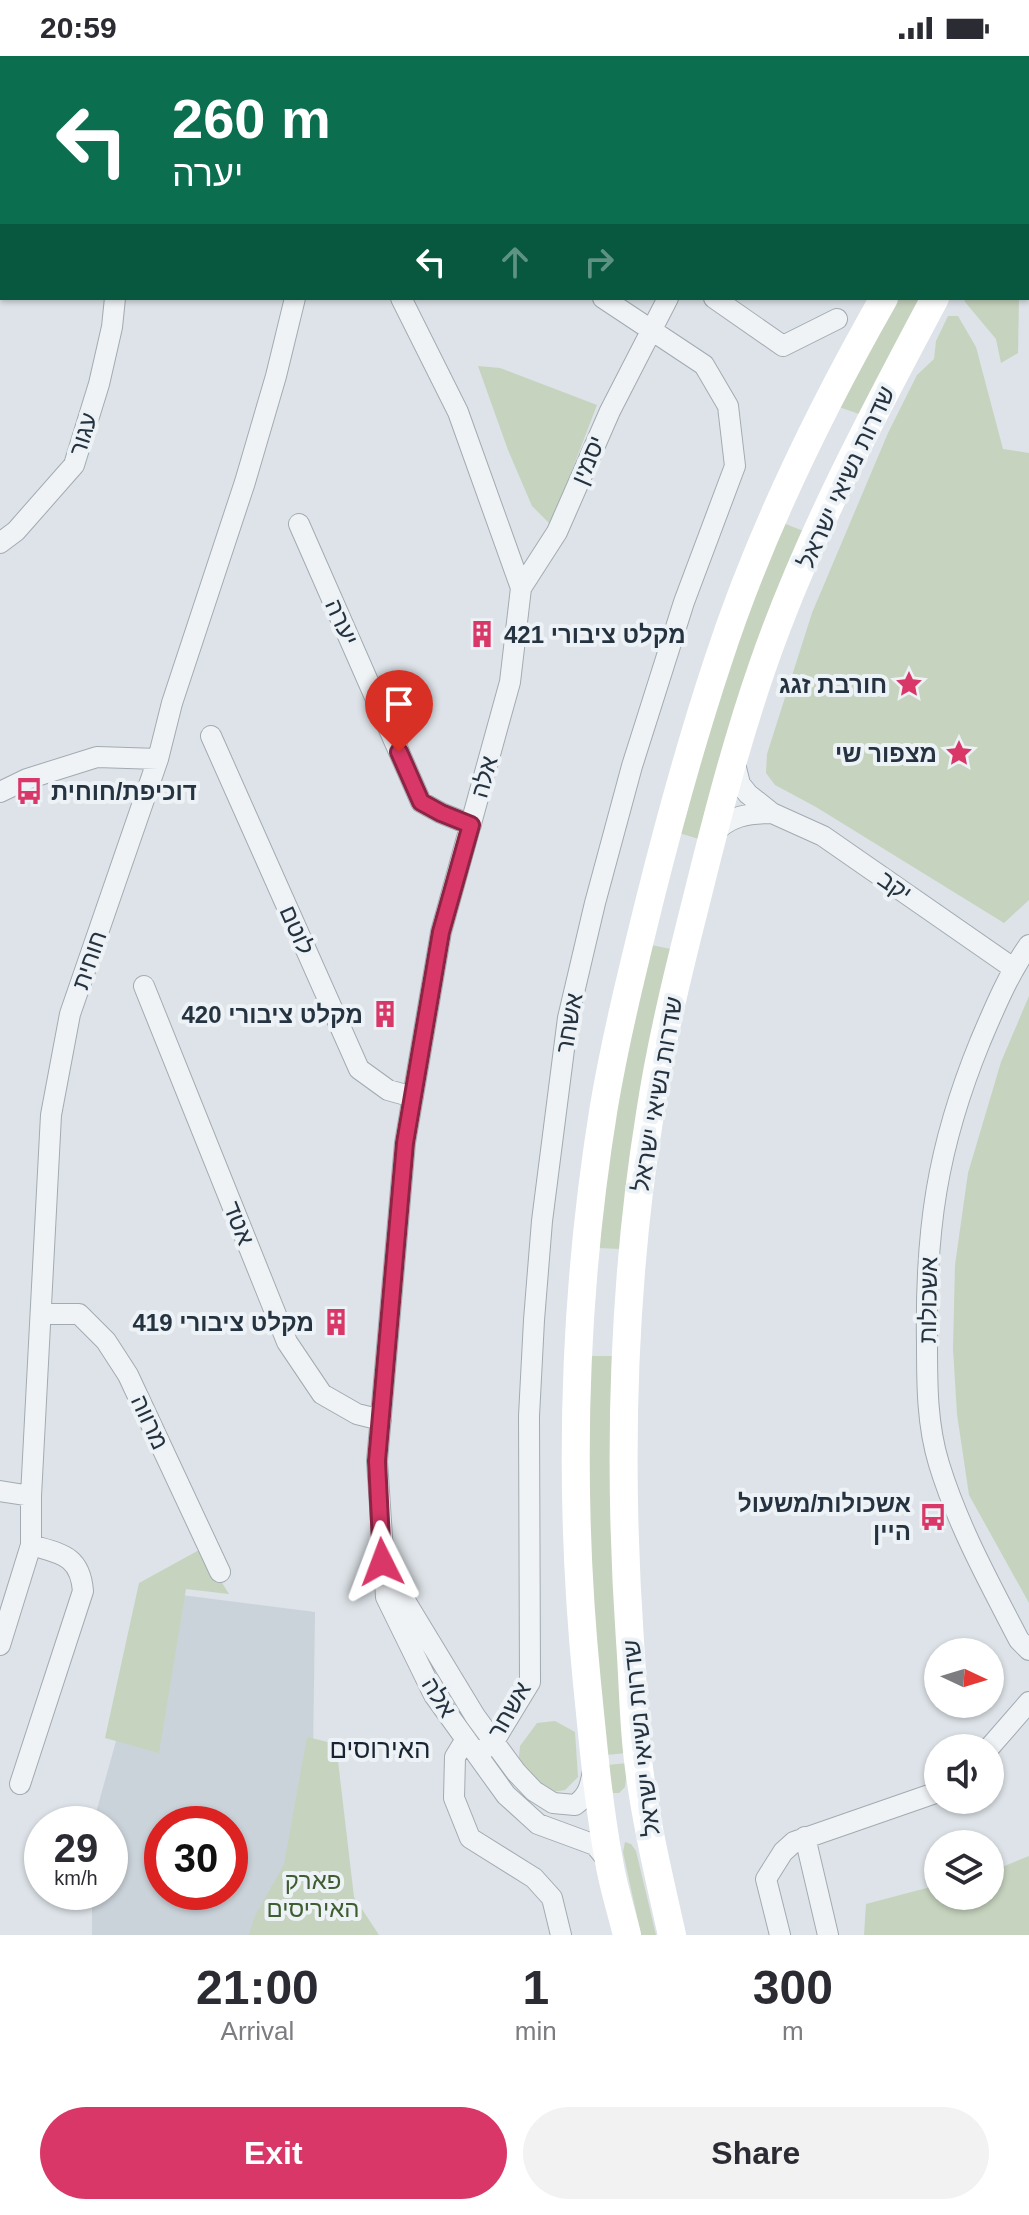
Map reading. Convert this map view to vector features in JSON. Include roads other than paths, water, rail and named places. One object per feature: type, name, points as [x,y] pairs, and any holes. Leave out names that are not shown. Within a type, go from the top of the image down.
[{"type":"main road","name":"שדרות נשיאי ישראל","points":[[627,1935],[609,1862],[579,1602],[576,1492],[578,1362],[589,1223],[604,1109],[622,1014],[671,815],[719,658],[785,489],[849,360],[883,300]]},
{"type":"main road","name":"שדרות נשיאי ישראל","points":[[672,1935],[652,1848],[638,1757],[624,1528],[624,1417],[635,1226],[649,1115],[666,1023],[712,835],[762,667],[800,572],[867,427],[934,300]]},
{"type":"street","name":"עגור","points":[[0,543],[16,531],[74,465],[99,384],[115,300]]},
{"type":"street","name":"חוחית","points":[[0,1645],[31,1545],[51,1115],[70,1014],[158,759],[172,703],[245,482],[295,300]]},
{"type":"street","name":"אלה","points":[[402,300],[458,412],[521,588],[510,682],[441,932],[405,1143],[377,1461],[386,1597],[434,1695],[479,1745],[534,1791],[553,1803],[575,1805],[590,1788],[595,1761]]},
{"type":"street","points":[[606,300],[652,330]]},
{"type":"street","name":"יסמין","points":[[521,588],[557,532],[610,411],[667,300]]},
{"type":"street","points":[[717,300],[783,346],[837,319]]},
{"type":"street","name":"אשחר","points":[[561,1935],[552,1898],[534,1878],[470,1838],[454,1798],[455,1757],[479,1745],[530,1682],[529,1416],[534,1320],[542,1221],[568,1018],[632,766],[684,602],[735,466],[728,406],[704,365],[652,330]]},
{"type":"street","name":"יערה","points":[[299,524],[421,802],[471,825]]},
{"type":"street","name":"לוטם","points":[[211,736],[359,1069],[388,1090],[413,1097]]},
{"type":"street","points":[[0,792],[27,779],[97,757],[158,759]]},
{"type":"street","name":"יקב","points":[[734,759],[740,784],[772,813],[823,836],[1013,968]]},
{"type":"street","points":[[712,835],[728,821],[744,814],[772,813]]},
{"type":"street","name":"אשכולות","points":[[1029,945],[1013,968],[967,1075],[948,1132],[936,1189],[926,1279],[927,1402],[938,1461],[968,1541],[1019,1640],[1029,1650]]},
{"type":"street","name":"אטד","points":[[144,986],[287,1342],[322,1394],[357,1414],[381,1420]]},
{"type":"street","name":"מרווה","points":[[42,1314],[79,1314],[106,1341],[128,1375],[220,1572]]},
{"type":"street","points":[[0,1491],[31,1496]]},
{"type":"street","points":[[20,1784],[83,1591],[81,1572],[65,1555],[31,1545]]},
{"type":"street","points":[[1001,1734],[1029,1702]]},
{"type":"street","name":"אלה","points":[[479,1745],[506,1795],[538,1824],[595,1845],[609,1862]]},
{"type":"street","points":[[780,1935],[766,1879],[783,1852],[805,1837],[924,1797]]},
{"type":"street","points":[[805,1837],[828,1935]]},
{"type":"place","name":"מקלט ציבורי 421","points":[[482,634]]},
{"type":"place","name":"חורבת זגג","points":[[909,684]]},
{"type":"place","name":"מצפור שי","points":[[959,753]]},
{"type":"place","name":"דוכיפת/חוחית","points":[[29,791]]},
{"type":"place","name":"מקלט ציבורי 420","points":[[385,1014]]},
{"type":"place","name":"מקלט ציבורי 419","points":[[336,1322]]},
{"type":"place","name":"אשכולות/משעול היין","points":[[933,1517]]},
{"type":"district","name":"האירוסים","points":[[380,1749]]},
{"type":"park label","name":"פארק האיריסים","points":[[313,1894]]}]
